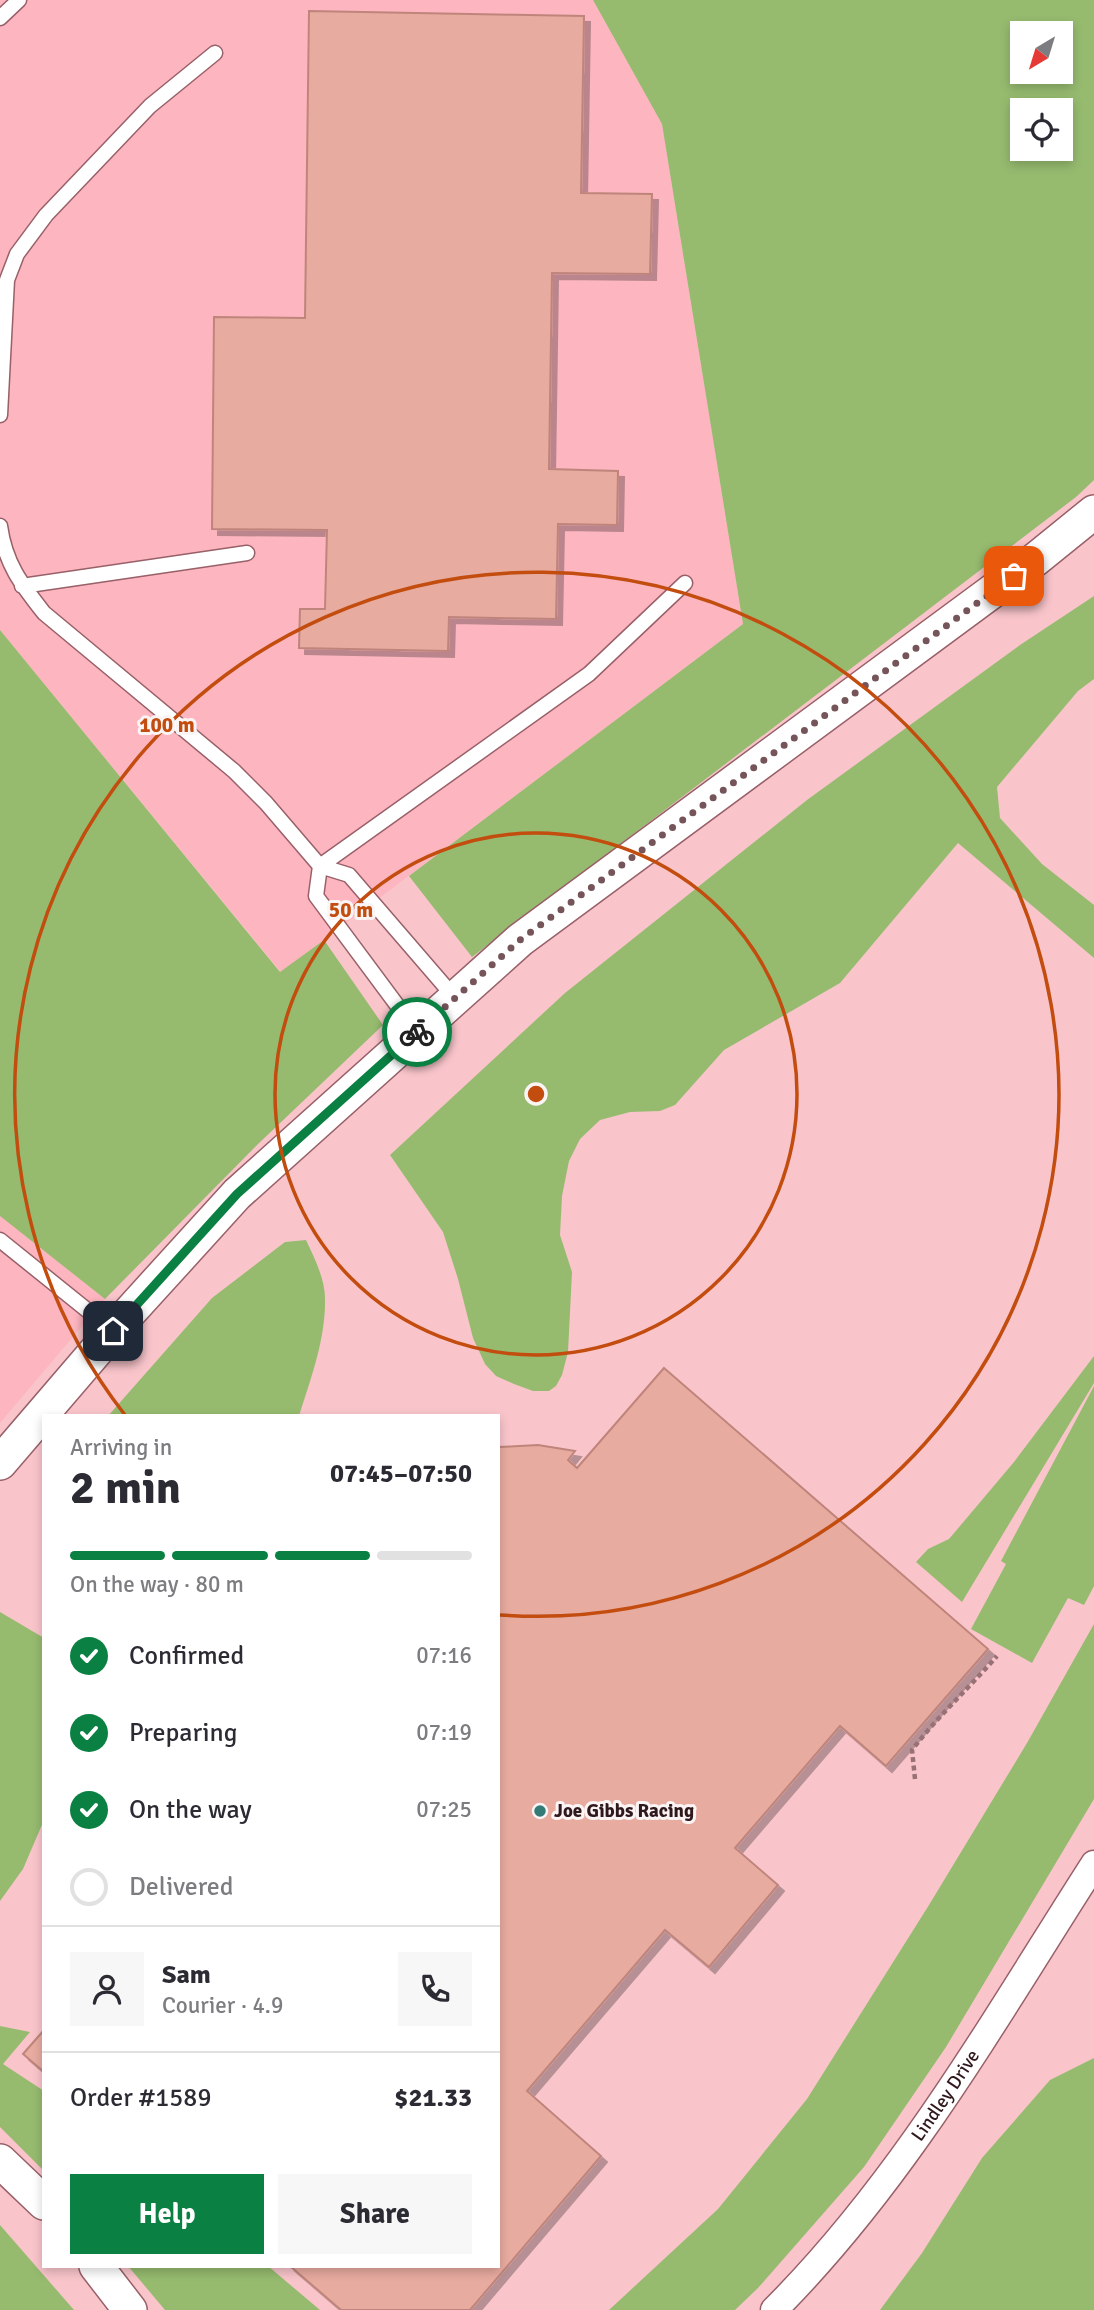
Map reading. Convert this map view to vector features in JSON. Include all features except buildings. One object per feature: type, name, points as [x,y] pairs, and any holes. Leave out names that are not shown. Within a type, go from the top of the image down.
[{"type":"street","points":[[0,1463],[113,1331],[237,1194],[520,940],[1037,559],[1094,512]]},
{"type":"street","name":"Lindley Drive","points":[[774,2310],[861,2215],[938,2107],[1094,1864]]},
{"type":"street","points":[[0,2161],[42,2201]]},
{"type":"street","points":[[98,2268],[130,2310]]},
{"type":"lane","points":[[0,18],[19,0]]},
{"type":"lane","points":[[0,415],[7,280],[16,254],[46,215],[150,106],[215,53]]},
{"type":"lane","points":[[0,526],[8,561],[22,586],[44,613],[234,771],[266,803],[320,866],[349,875],[455,998]]},
{"type":"lane","points":[[22,586],[247,553]]},
{"type":"lane","points":[[416,1032],[316,896],[320,866],[589,674],[685,583]]},
{"type":"lane","points":[[0,1240],[113,1331]]},
{"type":"path","points":[[915,1779],[912,1750],[997,1656]]},
{"type":"shaded area","points":[[0,0],[593,0],[662,124],[743,624],[281,972],[0,630]]},
{"type":"shaded area","points":[[0,1216],[105,1299],[0,1423]]},
{"type":"green space","points":[[593,0],[1094,0],[1094,480],[1076,497],[472,957],[409,876],[743,624],[662,124]]},
{"type":"green space","points":[[1094,596],[1094,679],[1078,691],[997,787],[1000,818],[1042,864],[1094,905],[1094,958],[958,843],[840,983],[724,1050],[675,1105],[660,1111],[630,1112],[600,1120],[580,1139],[569,1161],[562,1196],[560,1235],[572,1272],[568,1352],[562,1375],[556,1386],[549,1391],[533,1391],[496,1376],[485,1364],[473,1338],[443,1232],[390,1155],[565,993],[807,800],[1020,645]]},
{"type":"green space","points":[[0,630],[280,972],[324,940],[383,1025],[257,1145],[105,1299],[0,1216]]},
{"type":"green space","points":[[306,1240],[323,1283],[325,1298],[317,1358],[300,1414],[110,1414],[212,1298],[285,1242]]},
{"type":"green space","points":[[1094,1356],[1094,1383],[962,1602],[916,1562],[928,1549],[949,1539],[1014,1462]]},
{"type":"green space","points":[[1094,1386],[1094,1586],[1084,1605],[1068,1598],[1032,1663],[971,1629],[1006,1564],[1001,1561]]},
{"type":"green space","points":[[0,1612],[42,1637],[42,1825],[23,1869],[0,1901]]},
{"type":"green space","points":[[1094,1624],[1094,1799],[946,2047],[864,2167],[758,2288],[735,2310],[609,2310],[718,2209],[807,2099],[1027,1743]]},
{"type":"green space","points":[[0,2026],[30,2032],[3,2064],[42,2090],[42,2169],[0,2127]]},
{"type":"green space","points":[[1094,2058],[1094,2310],[880,2310],[922,2253],[982,2158],[1050,2080]]},
{"type":"green space","points":[[0,2225],[74,2310],[0,2310]]},
{"type":"green space","points":[[130,2268],[270,2268],[320,2310],[165,2310]]},
{"type":"way so far","points":[[417,1032],[520,940],[1014,576]]},
{"type":"place","name":"Joe Gibbs Racing","points":[[540,1811]]},
{"type":"route","points":[[113,1331],[237,1194],[417,1032]]}]
